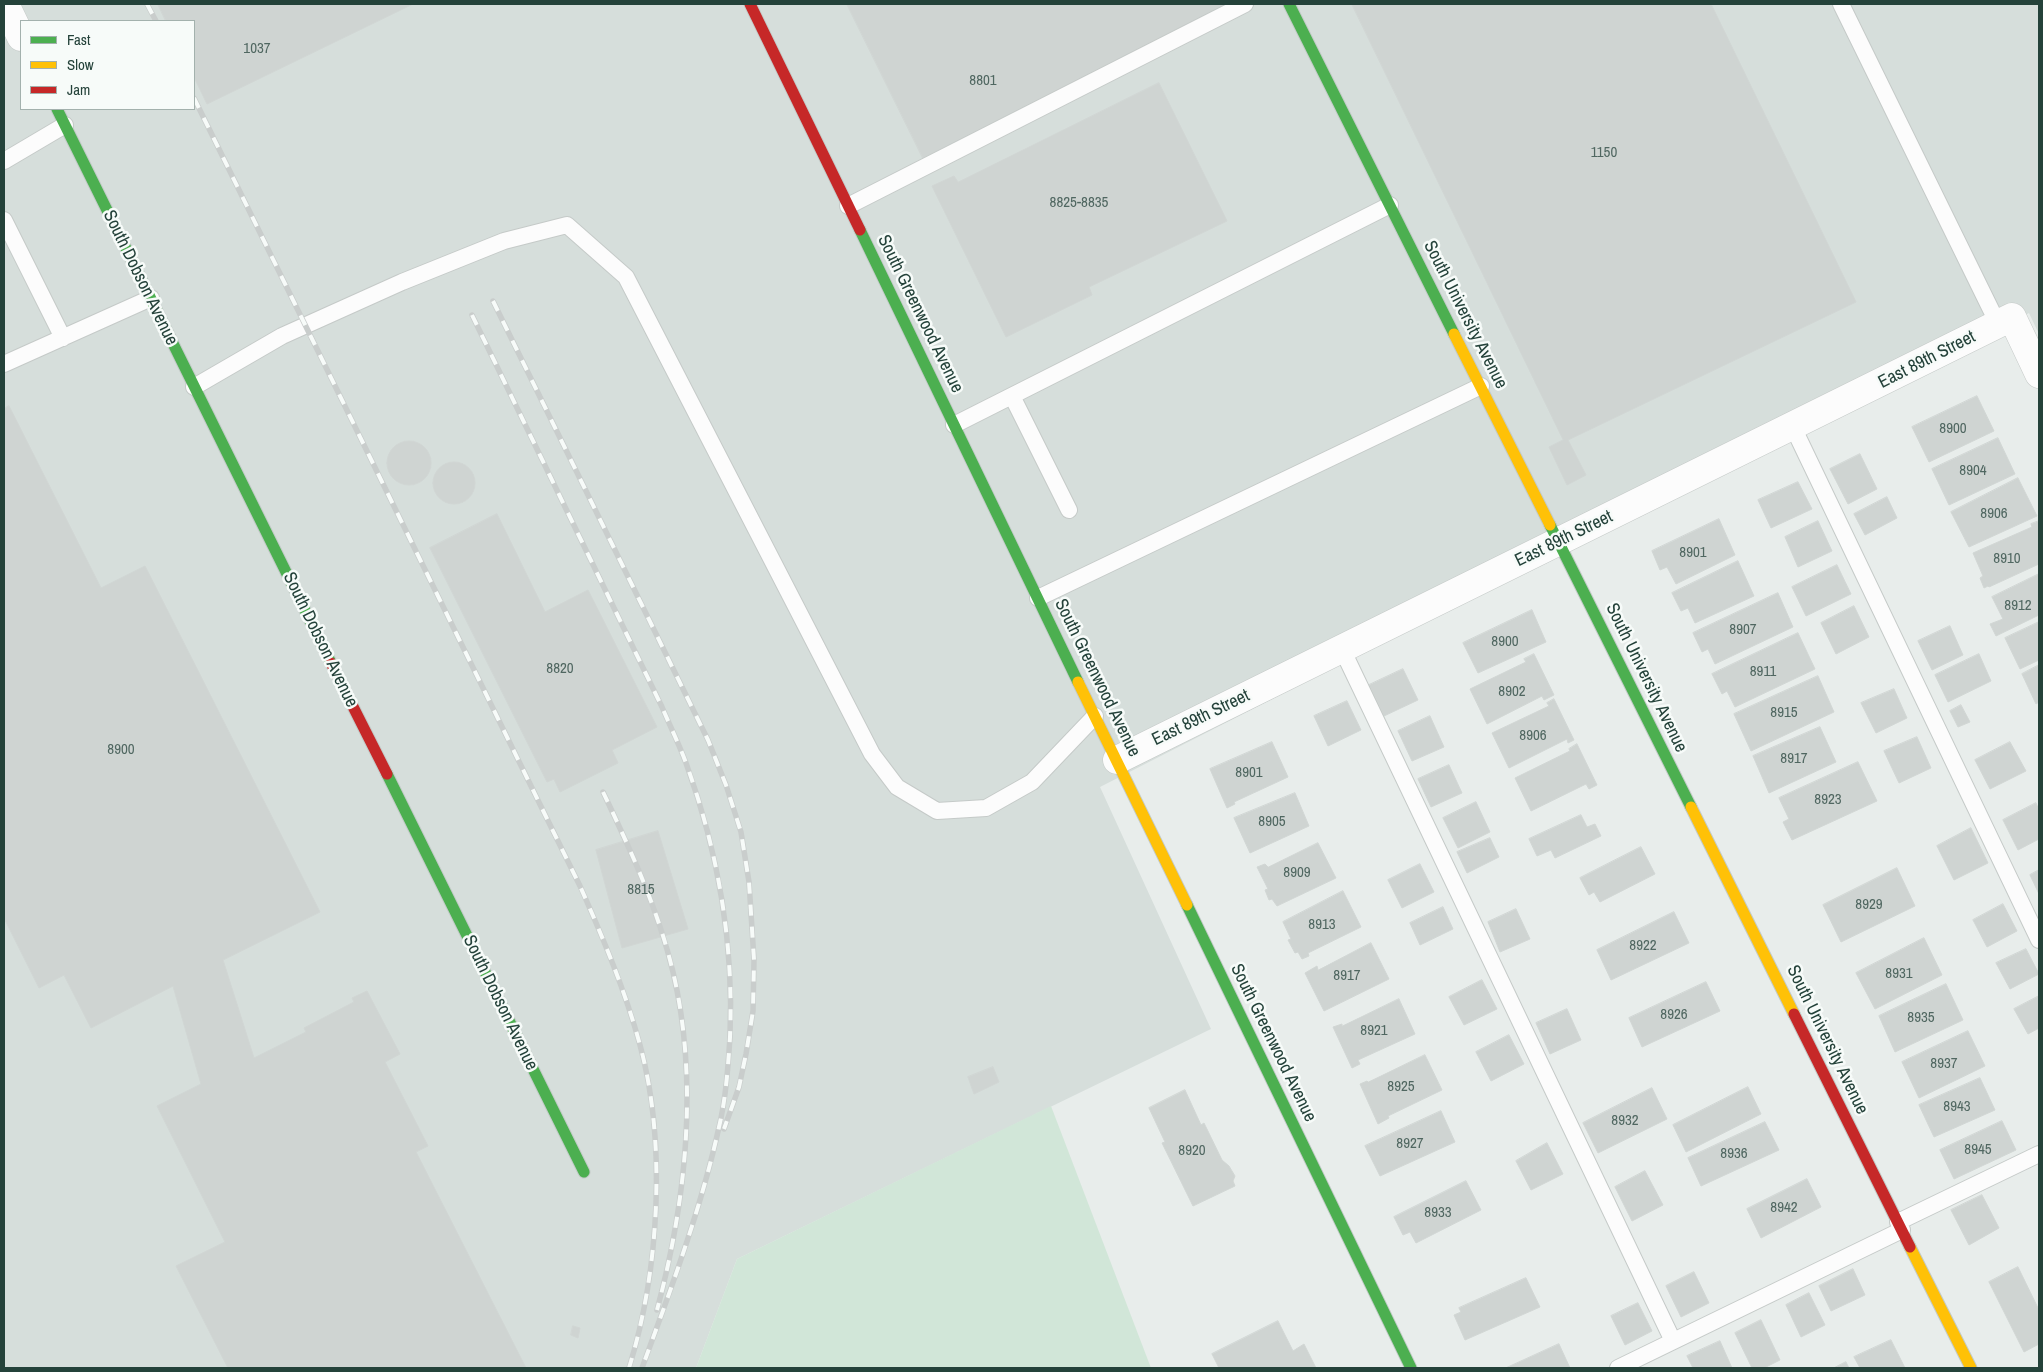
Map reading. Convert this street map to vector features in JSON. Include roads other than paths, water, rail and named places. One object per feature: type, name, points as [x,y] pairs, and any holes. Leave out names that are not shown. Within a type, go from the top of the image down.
[{"type":"street","points":[[5,4],[20,35]]},
{"type":"street","name":"South Greenwood Avenue","points":[[750,4],[1411,1368]]},
{"type":"street","name":"South University Avenue","points":[[1289,4],[1971,1368]]},
{"type":"street","name":"South Dobson Avenue","points":[[58,110],[584,1172]]},
{"type":"street","points":[[2005,321],[2039,374]]},
{"type":"street","name":"East 89th Street","points":[[1117,760],[2005,321]]},
{"type":"lane","points":[[848,206],[1245,4]]},
{"type":"lane","points":[[1841,4],[2005,321]]},
{"type":"lane","points":[[4,161],[65,125]]},
{"type":"lane","points":[[954,425],[1390,205]]},
{"type":"lane","points":[[4,220],[63,338]]},
{"type":"lane","points":[[194,387],[282,336],[402,282],[504,241],[567,225],[626,277],[872,754],[897,787],[937,811],[986,808],[1032,782],[1095,716]]},
{"type":"lane","points":[[4,364],[150,298]]},
{"type":"lane","points":[[1038,598],[1481,386]]},
{"type":"lane","points":[[1012,396],[1069,510]]},
{"type":"lane","points":[[1793,427],[2039,940]]},
{"type":"lane","points":[[1342,649],[1673,1341]]},
{"type":"lane","points":[[1618,1368],[2039,1154]]},
{"type":"railway","points":[[147,4],[155,20]]},
{"type":"railway","points":[[195,100],[580,886],[628,1004],[649,1083],[656,1165],[653,1249],[647,1291],[629,1368]]},
{"type":"railway","points":[[493,301],[708,740],[726,785],[741,832],[749,882],[754,960],[753,1011],[739,1087],[724,1129]]},
{"type":"railway","points":[[472,315],[662,707],[686,763],[697,796],[707,830],[722,898],[731,1002],[730,1037],[723,1105],[712,1158],[694,1218],[642,1368]]},
{"type":"railway","points":[[603,792],[633,858],[660,926],[673,972],[686,1056],[686,1142],[682,1185],[667,1269],[657,1310]]}]
